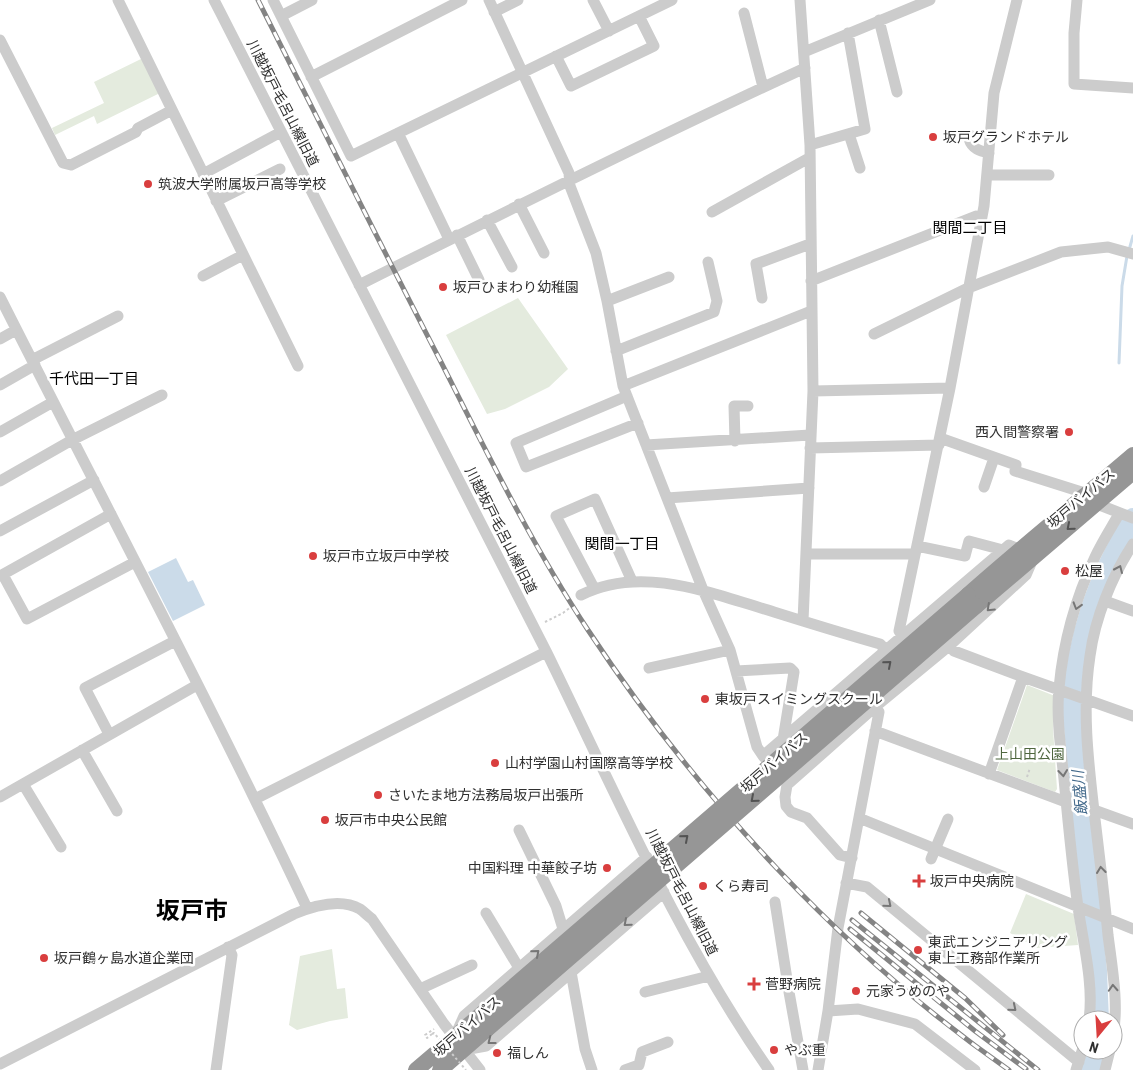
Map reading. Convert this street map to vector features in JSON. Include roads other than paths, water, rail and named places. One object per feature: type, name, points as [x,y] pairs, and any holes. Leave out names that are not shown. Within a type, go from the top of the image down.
[{"type":"highway","name":"坂戸バイパス","points":[[416,1070],[459,1044],[972,601],[1033,559],[1133,454]]},
{"type":"highway","name":"坂戸バイパス","points":[[972,601],[1011,549],[1133,472]]},
{"type":"highway","name":"坂戸バイパス","points":[[440,1070],[459,1044]]},
{"type":"street","points":[[118,0],[298,366]]},
{"type":"street","name":"川越坂戸毛呂山線旧道","points":[[214,0],[546,652],[664,892],[709,976],[744,1035],[768,1070]]},
{"type":"street","points":[[273,0],[351,156],[669,0]]},
{"type":"street","points":[[281,16],[312,0]]},
{"type":"street","points":[[311,77],[462,0]]},
{"type":"street","points":[[489,0],[569,173],[570,186],[596,253],[625,391],[703,590],[730,650],[736,670],[750,740],[787,785]]},
{"type":"street","points":[[494,12],[518,0]]},
{"type":"street","points":[[594,0],[609,31]]},
{"type":"street","points":[[800,0],[810,145],[810,281],[813,390],[803,621]]},
{"type":"street","points":[[902,636],[898,631],[940,442],[981,218],[988,175],[996,85],[1017,0]]},
{"type":"street","points":[[1077,0],[1074,33],[1074,84],[1133,88]]},
{"type":"street","points":[[804,52],[926,1]]},
{"type":"street","points":[[744,13],[764,87]]},
{"type":"street","points":[[556,56],[571,86],[654,46],[638,16]]},
{"type":"street","points":[[879,20],[897,92]]},
{"type":"street","points":[[810,145],[865,129],[848,33]]},
{"type":"street","points":[[0,40],[63,164],[71,165],[136,132],[138,128],[172,110]]},
{"type":"street","points":[[359,285],[570,179],[806,68]]},
{"type":"street","points":[[989,153],[982,152],[972,146],[969,139],[975,132],[991,130]]},
{"type":"street","points":[[203,174],[281,132]]},
{"type":"street","points":[[398,133],[453,237],[479,280]]},
{"type":"street","points":[[849,134],[860,168]]},
{"type":"street","points":[[712,212],[809,158]]},
{"type":"street","points":[[216,201],[280,169]]},
{"type":"street","points":[[988,175],[1049,175]]},
{"type":"street","points":[[519,204],[544,253]]},
{"type":"street","points":[[810,281],[976,216],[981,218]]},
{"type":"street","points":[[487,220],[512,267]]},
{"type":"street","points":[[762,298],[756,264],[810,244]]},
{"type":"street","points":[[874,334],[968,288],[1061,252],[1108,247],[1133,254]]},
{"type":"street","points":[[203,276],[243,255]]},
{"type":"street","points":[[616,351],[714,312],[717,301],[708,262]]},
{"type":"street","points":[[607,301],[668,277]]},
{"type":"street","points":[[0,297],[255,799],[307,908]]},
{"type":"street","points":[[638,423],[526,467],[516,443],[625,391],[811,311]]},
{"type":"street","points":[[0,385],[34,363],[118,316]]},
{"type":"street","points":[[0,339],[16,330]]},
{"type":"street","points":[[813,390],[950,388]]},
{"type":"street","points":[[0,482],[72,440],[162,395]]},
{"type":"street","points":[[0,432],[53,402]]},
{"type":"street","points":[[735,441],[734,406],[748,406]]},
{"type":"street","points":[[646,445],[810,435]]},
{"type":"street","points":[[810,448],[940,442],[1016,465],[1015,470],[1092,499],[1125,516],[1094,558],[1078,600],[1066,650],[1060,691],[1059,727],[1066,802],[1081,908],[1090,1010]]},
{"type":"street","points":[[984,487],[994,458]]},
{"type":"street","points":[[0,531],[94,480]]},
{"type":"street","points":[[668,498],[809,488]]},
{"type":"street","points":[[594,588],[556,516],[595,499],[632,582]]},
{"type":"street","points":[[111,514],[1,576],[27,619],[135,562]]},
{"type":"street","points":[[807,554],[916,550],[965,556],[969,541],[1011,549]]},
{"type":"street","points":[[1114,1010],[1083,699],[1090,655],[1105,601],[1124,557],[1133,544]]},
{"type":"street","points":[[763,756],[902,636],[1011,549]]},
{"type":"street","points":[[852,858],[840,855],[807,818],[791,812],[786,806],[787,785],[875,707],[949,646],[1026,575],[1033,559]]},
{"type":"street","points":[[581,595],[594,588],[632,582],[667,583],[703,590],[880,644],[886,650]]},
{"type":"street","points":[[1105,601],[1133,611]]},
{"type":"street","points":[[109,734],[85,688],[175,641]]},
{"type":"street","points":[[949,646],[954,651],[1133,716]]},
{"type":"street","points":[[649,668],[730,650]]},
{"type":"street","points":[[255,799],[546,652]]},
{"type":"street","points":[[736,670],[790,668],[794,672],[783,740]]},
{"type":"street","points":[[864,669],[886,698]]},
{"type":"street","points":[[989,774],[1023,677]]},
{"type":"street","points":[[0,798],[197,685]]},
{"type":"street","points":[[818,1070],[828,1011],[836,936],[879,712],[875,707]]},
{"type":"street","points":[[875,731],[1066,802]]},
{"type":"street","points":[[82,750],[117,811]]},
{"type":"street","points":[[23,784],[61,848]]},
{"type":"street","points":[[1094,810],[1133,824]]},
{"type":"street","points":[[860,818],[1133,929]]},
{"type":"street","points":[[931,860],[948,819]]},
{"type":"street","points":[[519,830],[556,906],[563,929]]},
{"type":"street","points":[[459,1044],[464,1016],[647,858]]},
{"type":"street","points":[[846,882],[867,887],[1078,1066]]},
{"type":"street","points":[[459,1044],[486,1046],[512,1028],[571,972],[664,892]]},
{"type":"street","points":[[775,902],[803,1070]]},
{"type":"street","points":[[0,1064],[307,908],[325,904],[344,904],[359,908],[372,919],[459,1044],[480,1070]]},
{"type":"street","points":[[486,913],[519,968]]},
{"type":"street","points":[[216,1070],[232,955],[228,947]]},
{"type":"street","points":[[420,989],[472,965]]},
{"type":"street","points":[[571,972],[592,1070]]},
{"type":"street","points":[[645,992],[709,976]]},
{"type":"street","points":[[828,1011],[858,1009],[915,1024],[975,1070]]},
{"type":"street","points":[[625,1070],[639,1065],[642,1052],[668,1042]]},
{"type":"water","points":[[176,558],[188,582],[193,580],[205,605],[173,621],[148,572]]},
{"type":"waterway","points":[[1129,250],[1133,236]]},
{"type":"waterway","points":[[1119,363],[1122,286],[1127,256]]},
{"type":"waterway","name":"飯盛川","points":[[1099,1010],[1097,971],[1072,707],[1078,656],[1091,608],[1109,563],[1133,518]]},
{"type":"waterway","name":"飯盛川","points":[[1090,1070],[1092,1060]]},
{"type":"railway","points":[[258,0],[511,498],[567,598],[631,692],[726,813],[778,870],[833,925],[890,977],[948,1025],[1009,1070]]},
{"type":"railway","points":[[861,913],[965,998],[1003,1035]]},
{"type":"railway","points":[[852,920],[1038,1070]]},
{"type":"railway","points":[[850,929],[975,1031],[1026,1069]]},
{"type":"place","name":"坂戸グランドホテル","points":[[933,137]]},
{"type":"place","name":"筑波大学附属坂戸高等学校","points":[[148,184]]},
{"type":"place","name":"坂戸ひまわり幼稚園","points":[[443,287]]},
{"type":"place","name":"西入間警察署","points":[[1069,432]]},
{"type":"place","name":"坂戸市立坂戸中学校","points":[[313,556]]},
{"type":"place","name":"松屋","points":[[1065,571]]},
{"type":"place","name":"東坂戸スイミングスクール","points":[[705,699]]},
{"type":"place","name":"山村学園山村国際高等学校","points":[[495,763]]},
{"type":"place","name":"さいたま地方法務局坂戸出張所","points":[[378,795]]},
{"type":"place","name":"坂戸市中央公民館","points":[[325,820]]},
{"type":"place","name":"中国料理 中華餃子坊","points":[[607,868]]},
{"type":"place","name":"坂戸中央病院","points":[[919,881]]},
{"type":"place","name":"くら寿司","points":[[703,886]]},
{"type":"place","name":"東武エンジニアリング 東上工務部作業所","points":[[918,950]]},
{"type":"place","name":"坂戸鶴ヶ島水道企業団","points":[[44,958]]},
{"type":"place","name":"菅野病院","points":[[754,984]]},
{"type":"place","name":"元家うめのや","points":[[856,991]]},
{"type":"place","name":"やぶ重","points":[[774,1050]]},
{"type":"place","name":"福しん","points":[[497,1053]]},
{"type":"district","name":"関間二丁目","points":[[970,228]]},
{"type":"district","name":"千代田一丁目","points":[[94,379]]},
{"type":"district","name":"関間一丁目","points":[[622,544]]},
{"type":"district","name":"坂戸市","points":[[192,911]]},
{"type":"park label","name":"上山田公園","points":[[1030,754]]}]
